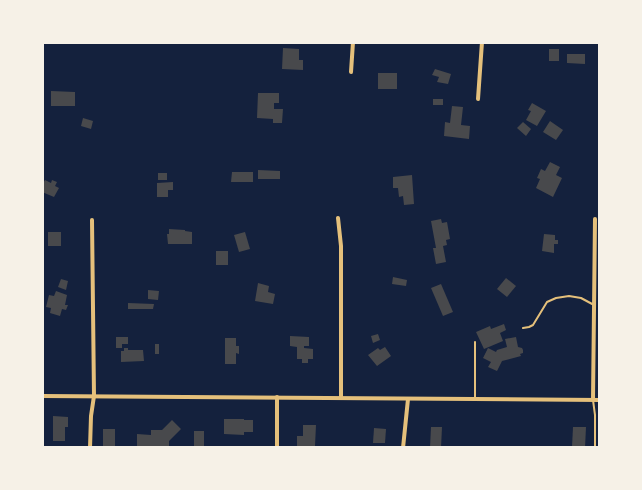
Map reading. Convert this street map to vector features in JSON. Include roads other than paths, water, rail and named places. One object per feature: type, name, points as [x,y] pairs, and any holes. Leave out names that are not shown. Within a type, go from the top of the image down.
[{"type":"street","points":[[351,72],[353,42]]},
{"type":"street","points":[[478,99],[482,42]]},
{"type":"street","points":[[338,218],[341,268],[341,398]]},
{"type":"street","points":[[593,400],[595,219]]},
{"type":"street","points":[[90,448],[94,396],[92,220]]},
{"type":"street","points":[[42,396],[600,400]]},
{"type":"street","points":[[277,448],[278,397]]},
{"type":"street","points":[[403,448],[408,399]]},
{"type":"lane","points":[[523,328],[533,325],[547,302],[556,298],[569,296],[581,298],[594,305]]},
{"type":"lane","points":[[475,342],[476,399]]},
{"type":"lane","points":[[593,400],[595,448]]},
{"type":"lane","points":[[595,433],[600,433]]}]
